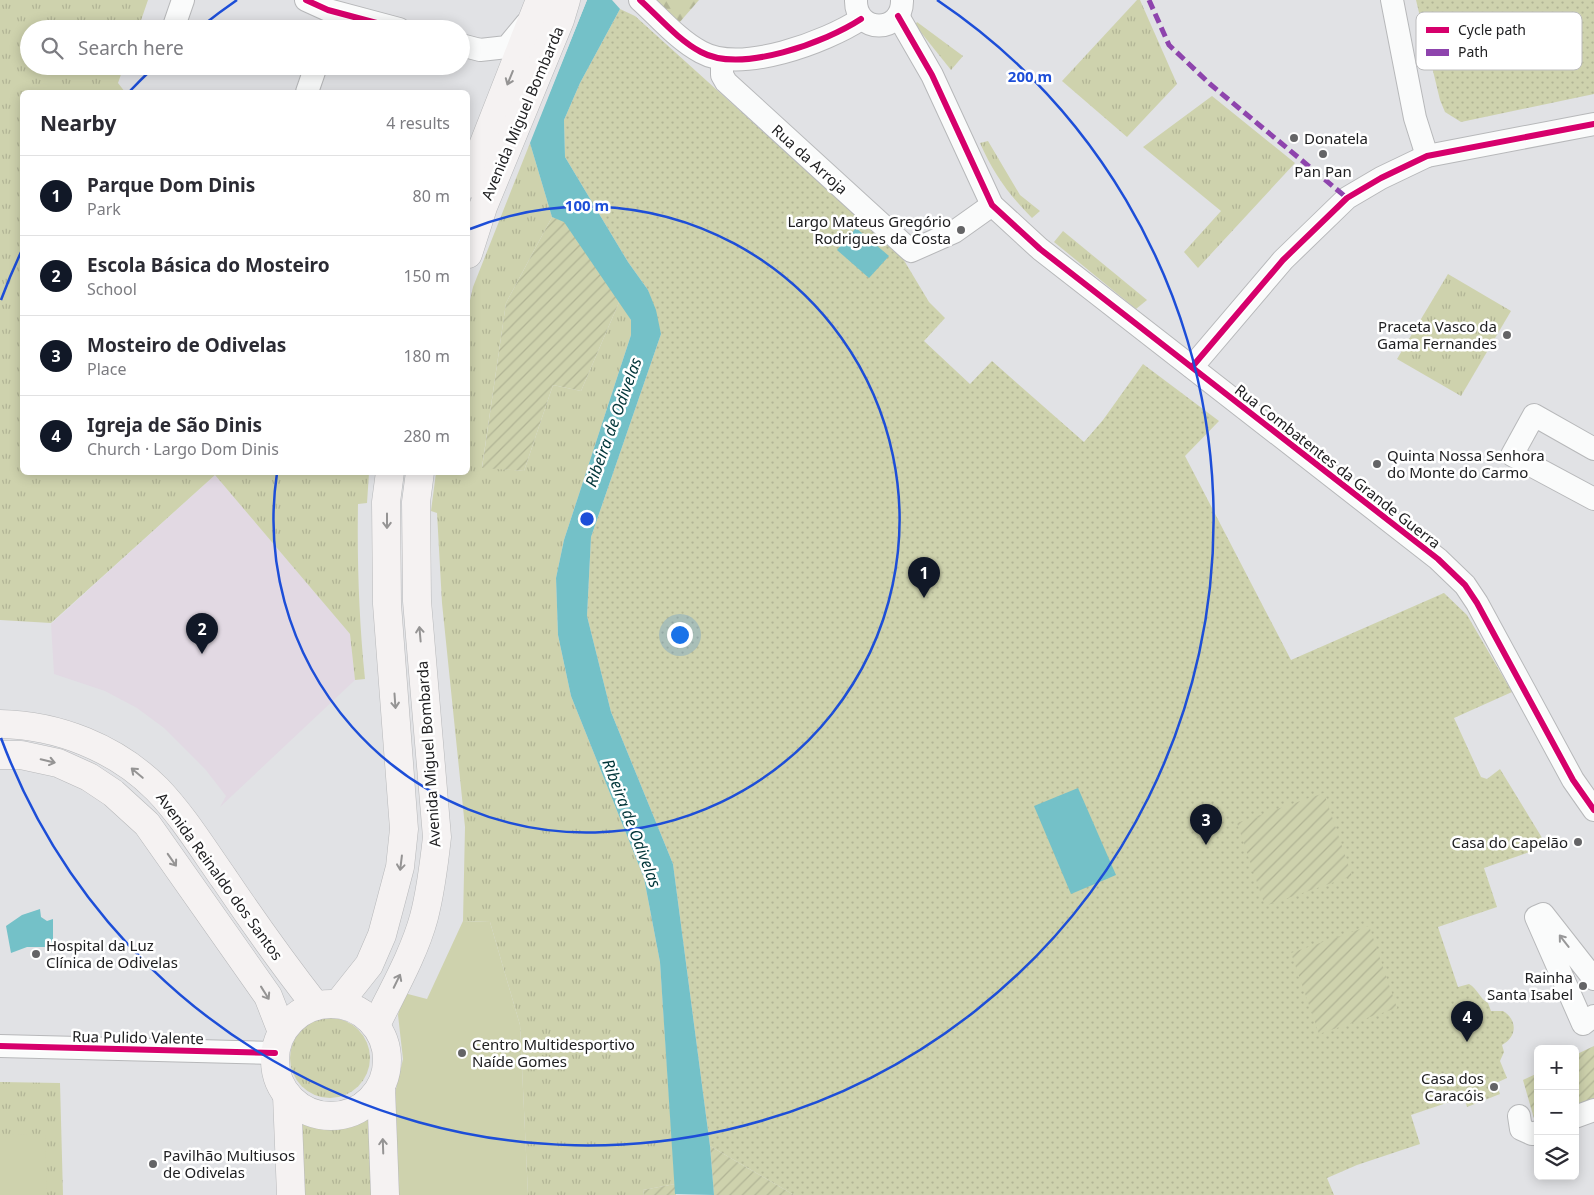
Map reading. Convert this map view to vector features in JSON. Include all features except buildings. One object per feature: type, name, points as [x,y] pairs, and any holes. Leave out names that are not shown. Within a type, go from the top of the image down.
[{"type":"main road","name":"Avenida Miguel Bombarda","points":[[470,179],[540,0]]},
{"type":"main road","name":"Avenida Miguel Bombarda","points":[[470,247],[482,207],[557,29],[566,0]]},
{"type":"main road","name":"Avenida Miguel Bombarda","points":[[327,1005],[369,965],[392,905],[400,867],[404,829],[387,604],[386,502],[390,475]]},
{"type":"main road","name":"Avenida Miguel Bombarda","points":[[376,1025],[410,954],[423,918],[433,875],[437,837],[417,601],[416,502],[420,475]]},
{"type":"main road","name":"Avenida Reinaldo dos Santos","points":[[0,724],[21,724],[84,740],[123,761],[156,789],[181,818],[290,972],[327,1005]]},
{"type":"main road","name":"Avenida Reinaldo dos Santos","points":[[0,755],[21,755],[58,763],[89,777],[113,793],[146,824],[268,996],[278,1043]]},
{"type":"main road","points":[[327,1005],[359,1011],[376,1025],[382,1034],[388,1056],[388,1067],[381,1088],[374,1097],[357,1111],[336,1117],[313,1114],[294,1103],[287,1095],[279,1082],[275,1068],[278,1043],[290,1020],[302,1011],[327,1005]]},
{"type":"main road","points":[[381,1088],[385,1195]]},
{"type":"main road","points":[[287,1095],[291,1195]]},
{"type":"street","points":[[176,20],[183,0]]},
{"type":"street","points":[[306,0],[332,20]]},
{"type":"street","points":[[470,47],[480,50],[507,47],[528,22],[534,0]]},
{"type":"street","points":[[640,0],[690,45],[701,52],[722,59],[745,59],[808,45],[840,32],[858,9],[871,25],[883,26],[900,8],[992,205]]},
{"type":"street","points":[[1392,0],[1415,118],[1427,156]]},
{"type":"street","name":"Rua da Arroja","points":[[722,59],[722,76],[726,82],[911,251],[954,232],[992,205]]},
{"type":"street","points":[[308,90],[313,75]]},
{"type":"street","points":[[1192,367],[1283,260],[1347,198],[1381,178],[1427,156],[1594,124]]},
{"type":"street","name":"Rua Combatentes da Grande Guerra","points":[[992,205],[1040,249],[1438,559],[1465,584],[1478,603],[1573,780],[1594,810]]},
{"type":"street","points":[[1594,448],[1534,415],[1512,455],[1594,499]]},
{"type":"street","points":[[1594,979],[1543,914],[1536,917],[1582,1024],[1594,1016]]},
{"type":"street","name":"Rua Pulido Valente","points":[[0,1046],[278,1043]]},
{"type":"street","points":[[1579,1116],[1594,1110]]},
{"type":"street","points":[[1518,1116],[1521,1129],[1534,1133]]},
{"type":"shaded area","points":[[215,475],[350,634],[355,680],[220,807],[226,796],[205,769],[164,728],[137,708],[105,691],[54,674],[51,624]]},
{"type":"green space","points":[[0,0],[148,0],[141,20],[20,20],[20,75],[121,75],[118,83],[123,90],[20,90],[20,475],[215,475],[51,623],[0,620]]},
{"type":"green space","points":[[654,0],[699,0],[679,23]]},
{"type":"green space","points":[[1137,0],[1140,0],[1177,84],[1127,137],[1062,81]]},
{"type":"green space","points":[[1416,0],[1594,0],[1594,94],[1461,122],[1445,112],[1433,70],[1582,70],[1582,12],[1419,12]]},
{"type":"green space","points":[[620,9],[635,16],[902,257],[929,302],[945,318],[924,341],[970,384],[992,361],[1084,442],[1103,420],[1143,364],[1219,421],[1185,456],[1291,660],[1444,593],[1467,615],[1512,692],[1454,718],[1481,777],[1487,779],[1500,769],[1547,846],[1484,868],[1497,907],[1438,927],[1458,987],[1469,984],[1488,1003],[1491,1011],[1503,1011],[1508,1015],[1513,1024],[1514,1028],[1511,1038],[1502,1045],[1504,1052],[1500,1061],[1507,1078],[1496,1083],[1500,1094],[1467,1107],[1464,1097],[1411,1115],[1420,1144],[1357,1165],[1327,1178],[1334,1195],[794,1195],[710,1146],[673,864],[611,712],[587,616],[591,537],[661,334],[648,290],[628,262],[565,157],[564,120],[580,83]]},
{"type":"green space","points":[[917,22],[963,56],[951,70],[915,25]]},
{"type":"green space","points":[[1212,96],[1295,163],[1198,268],[1184,252],[1221,211],[1143,147]]},
{"type":"green space","points":[[988,141],[1020,195],[1040,211],[1032,218],[1009,192],[990,164],[980,143]]},
{"type":"green space","points":[[530,143],[552,217],[506,303],[482,467],[524,471],[553,385],[581,391],[620,300],[631,320],[631,335],[564,540],[556,578],[558,635],[571,696],[644,878],[660,962],[675,1184],[643,1190],[644,1195],[528,1195],[520,1025],[490,922],[463,921],[465,827],[442,603],[437,513],[431,511],[436,475],[470,475],[470,300],[473,287]]},
{"type":"green space","points":[[552,217],[564,221],[620,300],[581,391],[553,385],[524,471],[482,468],[506,303]]},
{"type":"green space","points":[[1063,231],[1147,300],[1136,309],[1054,242]]},
{"type":"green space","points":[[1448,274],[1511,311],[1461,396],[1397,359]]},
{"type":"green space","points":[[215,475],[369,475],[367,503],[358,504],[359,591],[365,679],[355,680],[350,634]]},
{"type":"green space","points":[[1324,793],[1352,876],[1265,906],[1237,823]]},
{"type":"green space","name":"Centro Multidesportivo Naíde Gomes","points":[[463,921],[490,922],[520,1025],[528,1195],[396,1195],[392,1106],[403,1059],[398,1015],[404,993],[427,999]]},
{"type":"green space","points":[[1369,926],[1397,1008],[1319,1034],[1291,953]]},
{"type":"green space","points":[[322,1018],[338,1018],[359,1029],[370,1050],[370,1066],[359,1087],[338,1098],[322,1098],[308,1092],[296,1080],[290,1066],[290,1050],[296,1036],[308,1024]]},
{"type":"green space","points":[[1594,1046],[1594,1098],[1579,1104],[1579,1090],[1579,1053]]},
{"type":"green space","points":[[1534,1075],[1534,1118],[1523,1080]]},
{"type":"green space","points":[[0,1082],[60,1083],[63,1195],[0,1195]]},
{"type":"green space","points":[[369,1118],[372,1195],[301,1195],[298,1121],[325,1129],[334,1129],[351,1126]]},
{"type":"green space","points":[[45,1134],[47,1195],[0,1195],[0,1135]]},
{"type":"green space","points":[[710,1146],[794,1195],[714,1195]]},
{"type":"green space","points":[[675,1184],[676,1195],[644,1195],[643,1190]]},
{"type":"water","name":"Ribeira de Odivelas","points":[[587,0],[612,0],[620,9],[580,83],[564,120],[565,157],[628,262],[648,290],[656,310],[661,334],[591,537],[587,616],[611,712],[673,864],[710,1146],[714,1195],[675,1194],[660,962],[644,878],[571,696],[558,635],[556,578],[564,540],[631,335],[631,320],[564,222],[552,217],[530,143]]},
{"type":"water","points":[[856,228],[889,256],[869,278],[837,250]]},
{"type":"water","points":[[1078,788],[1116,875],[1071,894],[1034,806]]},
{"type":"water","points":[[40,909],[41,917],[47,921],[53,919],[53,947],[27,947],[11,953],[6,926],[22,915]]},
{"type":"pier","points":[[585,0],[587,0],[528,146],[527,142]]},
{"type":"marked path","points":[[1149,0],[1169,45],[1210,84],[1347,198]]},
{"type":"cycle path","points":[[306,0],[328,10],[365,20]]},
{"type":"cycle path","points":[[640,0],[684,41],[701,52],[718,58],[760,57],[783,52],[827,37],[861,19]]},
{"type":"cycle path","points":[[898,16],[932,75],[992,205],[1040,249],[1438,559],[1465,585],[1477,603],[1573,780],[1594,810]]},
{"type":"cycle path","points":[[1192,367],[1283,260],[1347,198],[1381,178],[1427,156],[1594,124]]},
{"type":"cycle path","points":[[0,1046],[275,1053]]},
{"type":"place","name":"Donatela","points":[[1294,138]]},
{"type":"place","name":"Pan Pan","points":[[1323,154]]},
{"type":"place","name":"Largo Mateus Gregório Rodrigues da Costa","points":[[961,230]]},
{"type":"place","name":"Praceta Vasco da Gama Fernandes","points":[[1507,335]]},
{"type":"place","name":"Quinta Nossa Senhora do Monte do Carmo","points":[[1377,464]]},
{"type":"place","name":"Parque Dom Dinis","points":[[924,598]]},
{"type":"place","name":"Escola Básica do Mosteiro","points":[[202,654]]},
{"type":"place","name":"Casa do Capelão","points":[[1578,842]]},
{"type":"place","name":"Mosteiro de Odivelas","points":[[1206,845]]},
{"type":"place","name":"Hospital da Luz Clínica de Odivelas","points":[[36,954]]},
{"type":"place","name":"Rainha Santa Isabel","points":[[1583,986]]},
{"type":"place","name":"Igreja de São Dinis","points":[[1467,1042]]},
{"type":"place","name":"Centro Multidesportivo Naíde Gomes","points":[[462,1053]]},
{"type":"place","name":"Casa dos Caracóis","points":[[1494,1087]]},
{"type":"place","name":"Pavilhão Multiusos de Odivelas","points":[[153,1164]]}]
